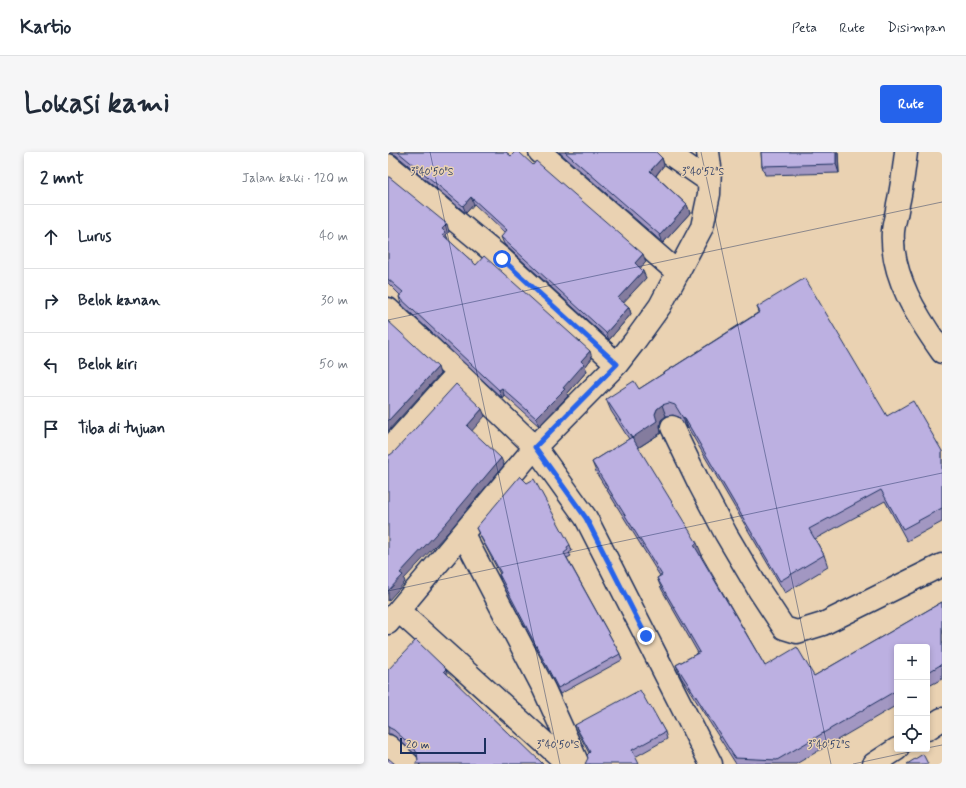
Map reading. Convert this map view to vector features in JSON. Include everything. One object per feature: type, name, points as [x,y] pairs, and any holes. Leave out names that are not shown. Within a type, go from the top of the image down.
[{"type":"street","points":[[540,152],[678,273]]},
{"type":"street","points":[[667,152],[709,181]]},
{"type":"street","points":[[568,764],[393,617],[535,447],[617,364],[660,306],[702,227],[709,194],[710,167],[708,152]]},
{"type":"street","points":[[906,152],[893,232],[895,260],[904,288],[919,318],[942,352]]},
{"type":"street","points":[[388,165],[502,259],[617,364]]},
{"type":"street","points":[[388,309],[458,373],[535,447],[586,518],[711,764]]},
{"type":"street","points":[[388,450],[458,373]]},
{"type":"street","points":[[672,426],[726,534],[759,590],[784,628],[797,632],[823,624],[942,565]]},
{"type":"street","points":[[463,534],[544,689],[578,764]]},
{"type":"street","points":[[930,727],[942,719]]},
{"type":"street","points":[[388,746],[408,764]]},
{"type":"street","points":[[874,764],[894,751]]},
{"type":"building","points":[[398,152],[506,152],[511,156],[515,152],[519,152],[533,165],[536,161],[643,254],[635,263],[643,271],[618,298],[629,307],[606,333],[501,237],[507,230],[471,197],[463,206]]},
{"type":"building","points":[[565,152],[656,152],[662,158],[650,171],[687,205],[660,235]]},
{"type":"building","points":[[761,152],[836,152],[836,164],[762,166]]},
{"type":"building","points":[[388,176],[447,224],[442,229],[445,232],[443,235],[476,265],[484,256],[590,351],[581,361],[584,364],[563,388],[565,389],[536,418],[502,388],[499,390],[399,297],[403,292],[388,279]]},
{"type":"building","points":[[805,278],[887,416],[913,401],[942,451],[942,508],[903,529],[881,490],[809,529],[824,555],[780,581],[684,417],[683,418],[675,405],[669,403],[662,405],[657,409],[655,414],[657,421],[632,438],[606,399],[634,381],[639,389],[760,312],[757,307]]},
{"type":"building","points":[[388,321],[438,367],[388,421]]},
{"type":"building","points":[[456,384],[482,409],[467,426],[501,458],[447,522],[400,573],[403,575],[388,591],[388,455],[395,451]]},
{"type":"building","points":[[632,437],[697,543],[694,545],[765,666],[797,647],[814,676],[942,602],[942,664],[930,671],[930,644],[894,644],[894,692],[777,760],[735,758],[676,665],[700,652],[657,578],[662,575],[592,462]]},
{"type":"building","points":[[520,476],[527,483],[534,479],[570,545],[567,547],[568,550],[564,553],[620,654],[558,688],[499,574],[501,573],[476,528]]},
{"type":"building","points":[[416,640],[446,669],[444,671],[512,737],[514,736],[543,764],[415,764],[418,760],[417,753],[414,748],[394,730],[388,727],[388,670]]},
{"type":"building","points":[[640,690],[665,732],[632,750],[639,764],[585,764],[588,758],[587,755],[590,752],[575,725]]},
{"type":"building","points":[[923,754],[928,764],[907,764]]},
{"type":"building","points":[[388,758],[395,764],[388,764]]},
{"type":"route","points":[[502,259],[617,364],[535,447],[586,518],[646,636]]}]
